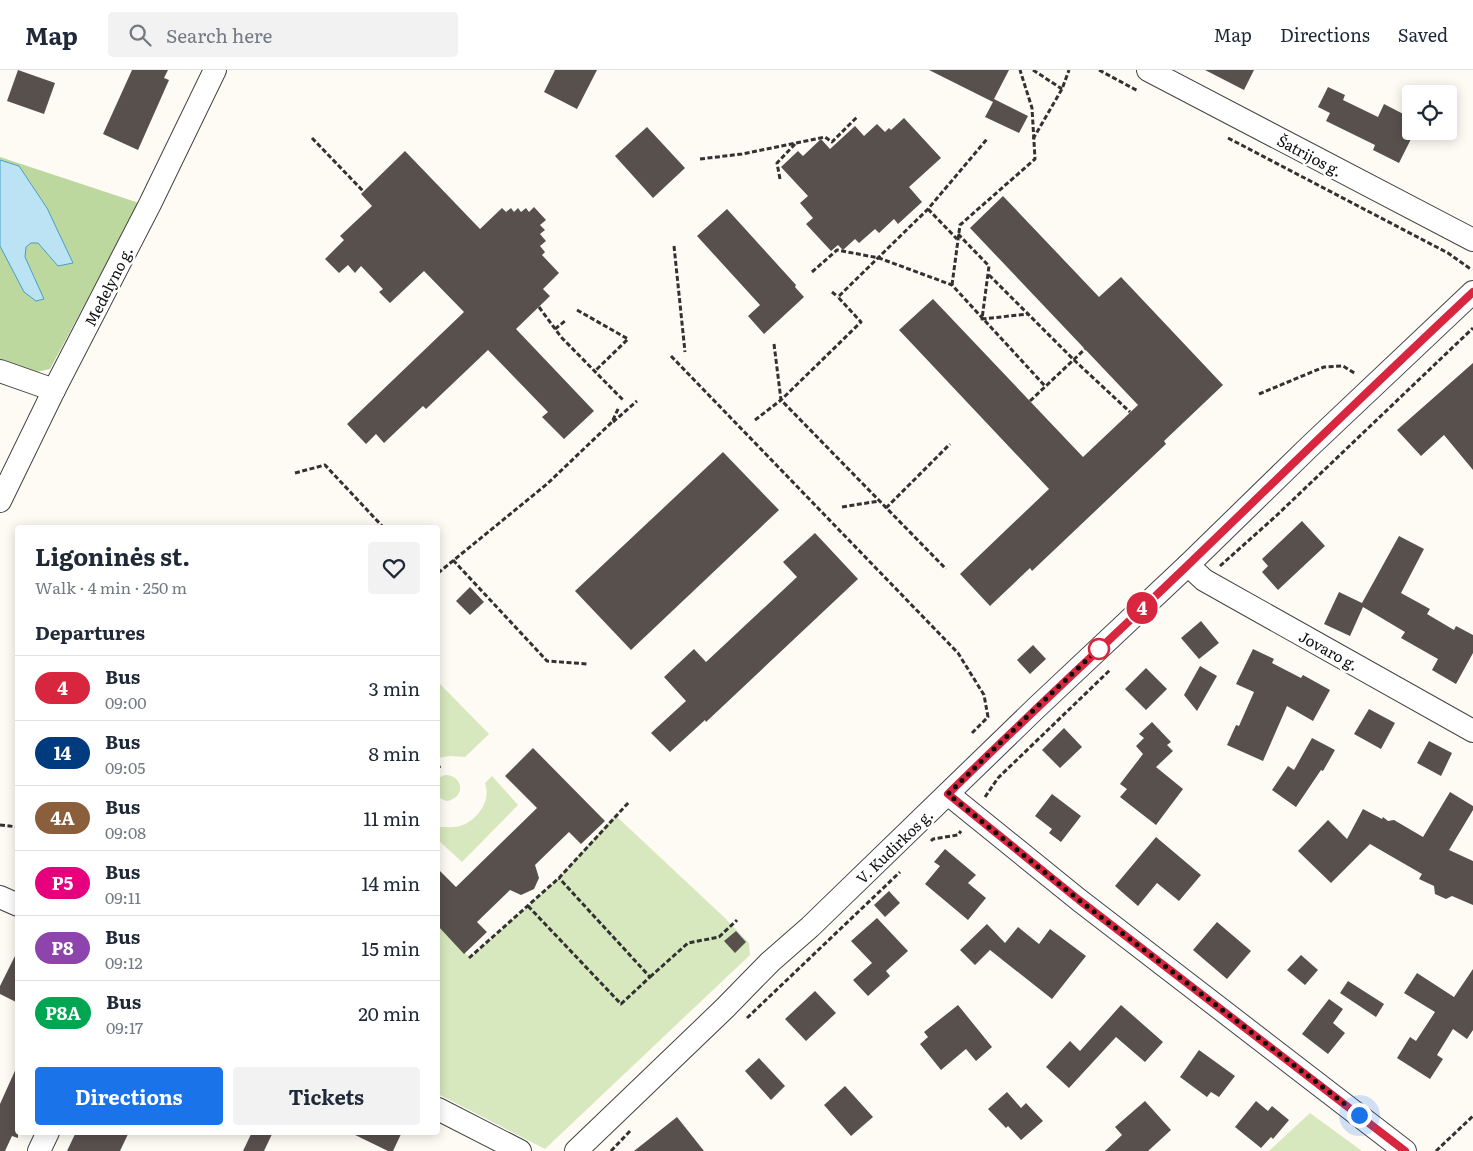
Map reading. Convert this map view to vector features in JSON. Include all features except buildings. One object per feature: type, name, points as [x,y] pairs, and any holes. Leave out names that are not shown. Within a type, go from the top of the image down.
[{"type":"street","name":"Medelyno g.","points":[[0,501],[54,390],[150,204],[215,70]]},
{"type":"street","name":"Šatrijos g.","points":[[1148,70],[1473,240]]},
{"type":"street","name":"V. Kudirkos g.","points":[[576,1151],[725,1008],[770,962],[810,927],[1036,708],[1196,572],[1372,387],[1473,292]]},
{"type":"street","points":[[0,370],[54,390]]},
{"type":"street","name":"Jovaro g.","points":[[1196,572],[1473,731]]},
{"type":"street","points":[[948,794],[1079,900],[1405,1151]]},
{"type":"street","points":[[0,897],[15,904]]},
{"type":"street","points":[[440,1110],[520,1151]]},
{"type":"street","points":[[39,1151],[47,1135]]},
{"type":"path","points":[[952,285],[960,225],[1035,159],[1032,108],[1020,70]]},
{"type":"path","points":[[1033,70],[1062,89]]},
{"type":"path","points":[[1033,139],[1062,89],[1069,70]]},
{"type":"path","points":[[1099,70],[1142,93]]},
{"type":"path","points":[[700,159],[742,154],[825,137],[832,142],[858,116]]},
{"type":"path","points":[[1220,134],[1448,253],[1473,271]]},
{"type":"path","points":[[312,138],[364,191]]},
{"type":"path","points":[[838,297],[928,209],[987,140]]},
{"type":"path","points":[[780,179],[777,163],[795,144]]},
{"type":"path","points":[[928,209],[958,239]]},
{"type":"path","points":[[958,233],[989,266],[982,319]]},
{"type":"path","points":[[674,246],[685,352]]},
{"type":"path","points":[[812,272],[837,250],[879,258],[952,285],[1045,386]]},
{"type":"path","points":[[989,275],[1074,360],[1130,412]]},
{"type":"path","points":[[755,420],[781,400],[861,322],[832,292]]},
{"type":"path","points":[[539,307],[561,337],[624,401]]},
{"type":"path","points":[[577,310],[628,340],[595,371]]},
{"type":"path","points":[[982,319],[1028,314]]},
{"type":"path","points":[[555,329],[565,321]]},
{"type":"path","points":[[1196,572],[1276,516],[1473,328]]},
{"type":"path","points":[[774,344],[781,400],[946,568]]},
{"type":"path","points":[[1030,401],[1085,349]]},
{"type":"path","points":[[671,356],[958,653],[984,695],[988,716],[972,734]]},
{"type":"path","points":[[1259,394],[1324,367],[1343,366],[1372,387]]},
{"type":"path","points":[[440,571],[547,484],[612,422],[637,401]]},
{"type":"path","points":[[612,422],[618,407]]},
{"type":"path","points":[[886,508],[950,444]]},
{"type":"path","points":[[295,473],[325,465],[381,525]]},
{"type":"path","points":[[842,507],[880,501]]},
{"type":"path","points":[[454,560],[547,661],[588,664]]},
{"type":"path","points":[[926,846],[933,839],[958,835],[998,778],[1116,664]]},
{"type":"path","points":[[470,958],[559,878],[629,802]]},
{"type":"path","points":[[0,825],[15,827]]},
{"type":"path","points":[[741,1024],[905,867]]},
{"type":"path","points":[[559,878],[650,977]]},
{"type":"path","points":[[528,906],[621,1004],[688,943],[719,936],[737,920]]},
{"type":"path","points":[[1436,1151],[1473,1116]]},
{"type":"path","points":[[611,1151],[638,1124]]},
{"type":"green space","points":[[0,157],[139,203],[50,369],[36,372],[0,361],[0,246],[5,253],[36,280],[25,257],[26,247],[31,243],[38,243],[58,266],[72,263],[47,208],[19,166],[0,160]]},
{"type":"green space","points":[[440,684],[489,734],[465,757],[440,758]]},
{"type":"green space","points":[[445,775],[456,779],[460,787],[457,796],[446,801],[440,798],[440,777]]},
{"type":"green space","points":[[492,776],[518,805],[462,862],[440,842],[440,827],[461,826],[474,818],[485,802],[485,783]]},
{"type":"green space","points":[[615,815],[726,919],[749,943],[750,955],[545,1149],[440,1095],[440,928],[470,958],[559,878]]},
{"type":"green space","points":[[1310,1113],[1362,1151],[1269,1151]]},
{"type":"water","points":[[0,160],[19,166],[47,208],[73,263],[58,266],[38,243],[31,243],[26,247],[25,257],[44,299],[36,301],[24,292],[0,246]]},
{"type":"bus line","name":"4","points":[[1405,1151],[1079,900],[948,794],[1473,292]]},
{"type":"route","points":[[1099,649],[1105,643],[948,794],[1079,900],[1359,1115]]}]
